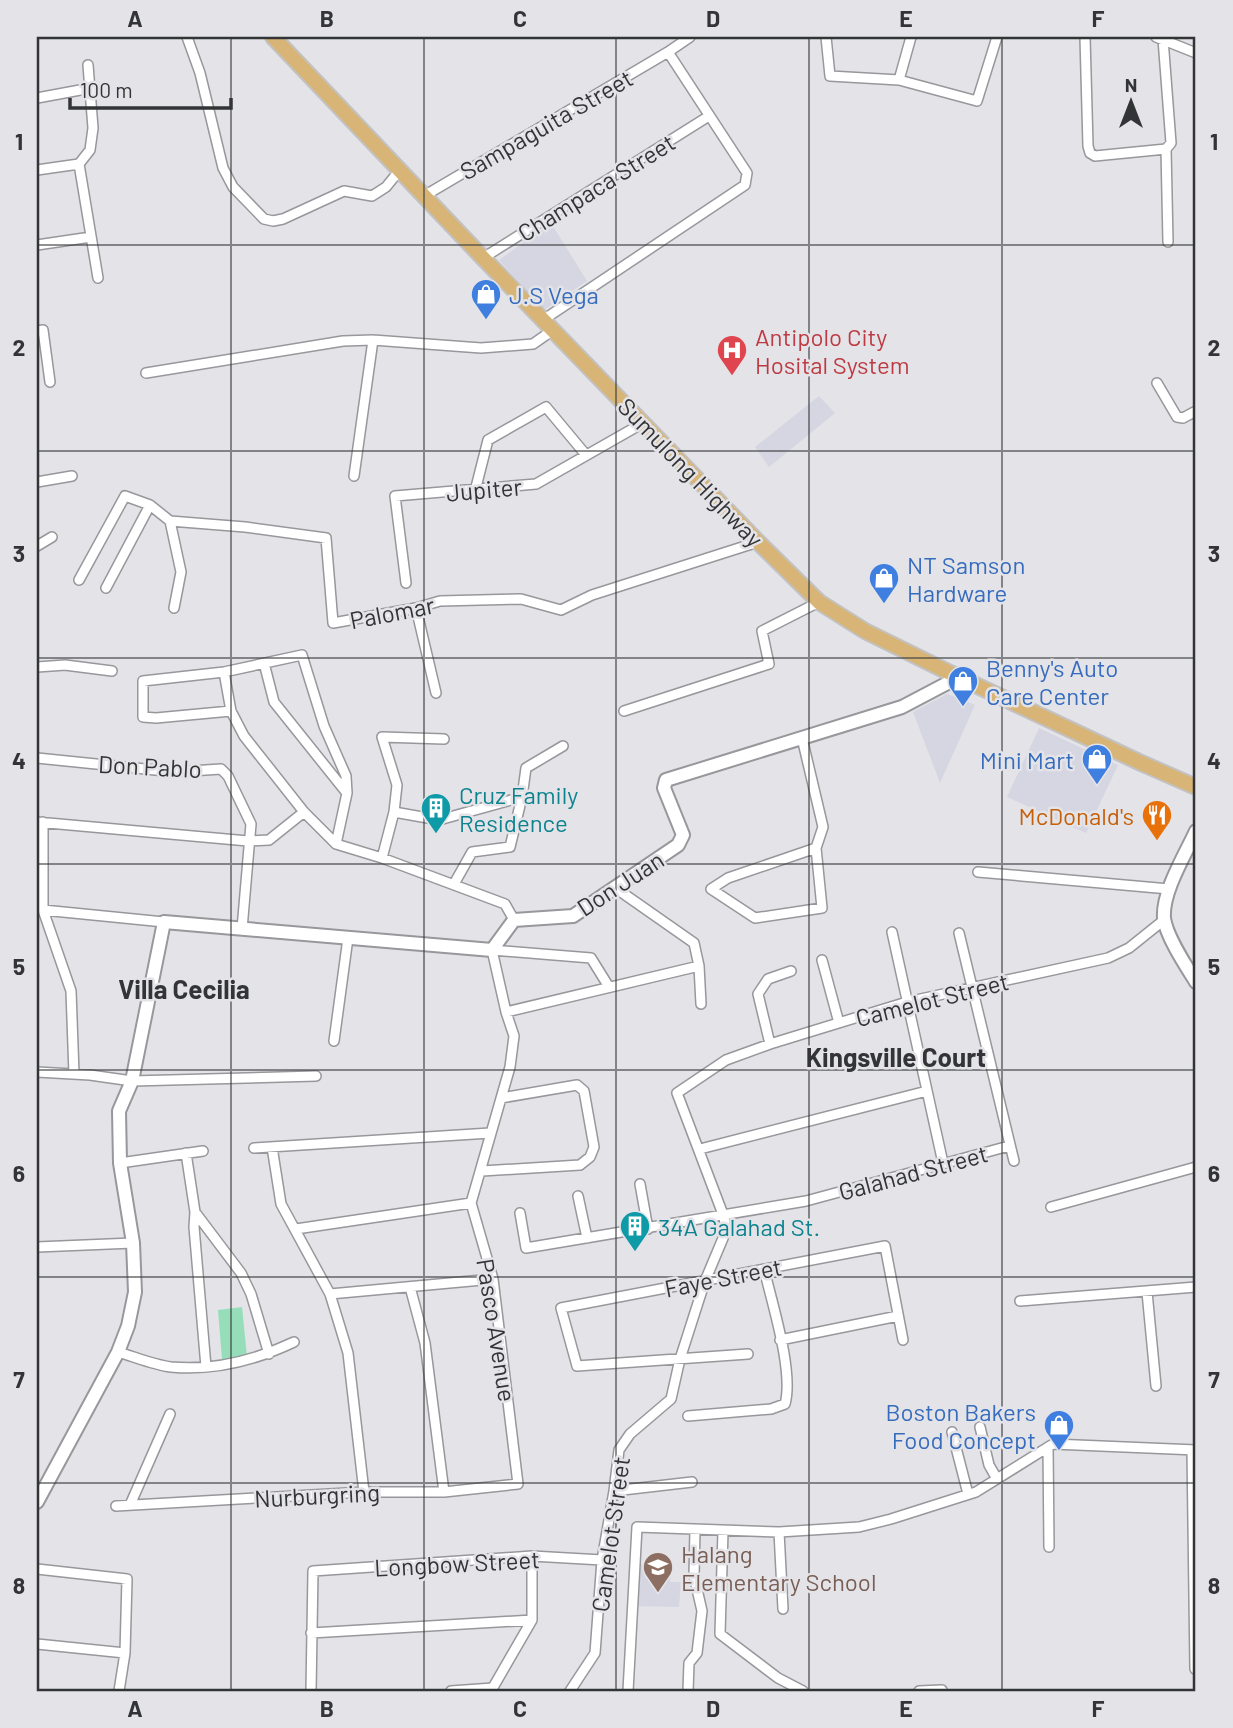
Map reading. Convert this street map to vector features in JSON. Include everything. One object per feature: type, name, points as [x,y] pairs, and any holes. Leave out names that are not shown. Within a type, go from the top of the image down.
[{"type":"main road","name":"Sumulong Highway","points":[[274,37],[399,171],[819,602],[865,631],[1196,787]]},
{"type":"street","points":[[187,37],[200,73],[223,168],[233,187],[264,219],[283,219],[344,191],[372,196],[386,187],[399,171]]},
{"type":"street","name":"Sampaguita Street","points":[[424,196],[690,37]]},
{"type":"street","points":[[826,37],[830,76],[899,80],[976,101],[997,37]]},
{"type":"street","points":[[899,80],[911,37]]},
{"type":"street","points":[[1085,37],[1090,153],[1096,156],[1166,149]]},
{"type":"street","points":[[1167,242],[1166,149],[1171,143],[1171,137],[1160,38],[1196,53]]},
{"type":"street","points":[[146,373],[343,341],[481,348],[533,344],[548,325],[745,185],[747,173],[668,52]]},
{"type":"street","points":[[37,170],[79,164],[90,150],[93,128],[88,65]]},
{"type":"street","points":[[37,91],[37,98],[91,88]]},
{"type":"street","name":"Champaca Street","points":[[483,258],[709,116]]},
{"type":"street","points":[[79,164],[98,278]]},
{"type":"street","points":[[37,245],[90,237]]},
{"type":"street","points":[[37,331],[43,330],[50,382]]},
{"type":"street","points":[[354,476],[373,341]]},
{"type":"street","points":[[1157,383],[1177,417],[1183,418],[1196,411]]},
{"type":"street","points":[[475,491],[488,440],[546,407],[586,454]]},
{"type":"street","name":"Jupiter","points":[[406,583],[395,496],[536,484],[643,423]]},
{"type":"street","points":[[37,482],[72,476]]},
{"type":"street","points":[[79,580],[125,496],[150,505],[170,520],[181,572],[174,608]]},
{"type":"street","points":[[106,588],[150,505]]},
{"type":"street","name":"Palomar","points":[[170,520],[326,538],[333,623],[440,601],[521,600],[561,610],[593,595],[758,542]]},
{"type":"street","points":[[37,546],[52,537]]},
{"type":"street","points":[[624,711],[769,664],[762,631],[819,602]]},
{"type":"street","points":[[416,608],[436,692]]},
{"type":"street","points":[[232,711],[143,718],[143,681],[224,672],[302,655],[324,726],[345,776],[347,793],[336,844]]},
{"type":"street","points":[[264,663],[274,702],[347,793]]},
{"type":"street","points":[[37,667],[65,665],[112,671]]},
{"type":"street","points":[[224,672],[232,711],[244,736],[304,812],[336,844],[382,858],[505,904],[514,920],[492,950],[513,1036],[510,1067],[471,1203],[296,1229]]},
{"type":"street","name":"Don Juan","points":[[514,920],[573,916],[678,845],[682,835],[664,788],[666,780],[902,707],[959,677]]},
{"type":"street","points":[[382,858],[394,813],[397,785],[382,737],[444,739]]},
{"type":"street","points":[[802,738],[823,827],[816,848],[822,908],[755,918],[711,889],[728,878],[816,848]]},
{"type":"street","points":[[454,884],[472,852],[510,847],[526,768],[563,746]]},
{"type":"street","name":"Don Pablo","points":[[37,758],[175,772],[221,769],[228,776],[251,824],[242,929]]},
{"type":"street","points":[[394,813],[439,820],[522,797]]},
{"type":"street","points":[[74,1074],[71,991],[43,910],[40,822],[248,841],[269,840],[304,812]]},
{"type":"street","points":[[1196,831],[1169,890],[1164,920],[1196,982]]},
{"type":"street","points":[[978,872],[1169,890]]},
{"type":"street","points":[[614,887],[694,943],[699,966],[701,1004]]},
{"type":"street","points":[[37,921],[43,910]]},
{"type":"street","points":[[43,910],[591,958],[609,988]]},
{"type":"street","name":"Camelot Street","points":[[570,1691],[595,1653],[602,1560],[618,1450],[630,1434],[671,1399],[680,1359],[705,1280],[726,1231],[724,1217],[700,1149],[677,1093],[726,1060],[770,1044],[907,1002],[1108,958],[1129,948],[1164,920]]},
{"type":"street","points":[[37,1502],[118,1352],[128,1326],[135,1292],[133,1243],[120,1163],[119,1111],[132,1081],[164,922]]},
{"type":"street","points":[[892,932],[943,1163]]},
{"type":"street","points":[[959,933],[974,986],[1014,1161]]},
{"type":"street","points":[[334,1041],[348,938]]},
{"type":"street","points":[[822,960],[839,1023]]},
{"type":"street","points":[[506,1012],[699,966]]},
{"type":"street","points":[[770,1044],[758,994],[768,979],[791,971]]},
{"type":"street","points":[[37,1072],[132,1081],[316,1076]]},
{"type":"street","points":[[482,1171],[580,1165],[590,1157],[594,1147],[584,1091],[577,1085],[501,1098]]},
{"type":"street","points":[[700,1149],[927,1091]]},
{"type":"street","points":[[254,1148],[490,1133]]},
{"type":"street","name":"Galahad Street","points":[[520,1213],[526,1248],[807,1201],[1009,1146]]},
{"type":"street","points":[[272,1147],[281,1203],[330,1294],[348,1353],[364,1492]]},
{"type":"street","points":[[120,1163],[203,1151]]},
{"type":"street","points":[[186,1153],[195,1212],[206,1367]]},
{"type":"street","points":[[1051,1207],[1196,1167]]},
{"type":"street","points":[[640,1184],[648,1229]]},
{"type":"street","points":[[578,1196],[587,1238]]},
{"type":"street","name":"Pasco Avenue","points":[[471,1203],[493,1279],[518,1485]]},
{"type":"street","points":[[195,1212],[241,1273],[251,1294],[269,1354]]},
{"type":"street","points":[[37,1247],[133,1243]]},
{"type":"street","name":"Faye Street","points":[[680,1359],[576,1366],[561,1308],[885,1246],[898,1316]]},
{"type":"street","points":[[688,1416],[771,1409],[785,1404],[788,1392],[780,1339],[764,1269]]},
{"type":"street","points":[[330,1294],[493,1279]]},
{"type":"street","points":[[410,1287],[425,1343],[444,1492]]},
{"type":"street","points":[[1020,1301],[1196,1287]]},
{"type":"street","points":[[1147,1292],[1156,1386]]},
{"type":"street","points":[[780,1339],[898,1316],[903,1339]]},
{"type":"street","points":[[118,1352],[170,1367],[206,1367],[239,1363],[269,1354],[294,1342]]},
{"type":"street","points":[[680,1359],[748,1354]]},
{"type":"street","points":[[130,1505],[170,1414]]},
{"type":"street","points":[[979,1426],[989,1465],[997,1479]]},
{"type":"street","points":[[952,1432],[968,1494]]},
{"type":"street","points":[[628,1691],[637,1527],[779,1532],[859,1527],[968,1494],[1053,1444],[1194,1450],[1195,1669]]},
{"type":"street","points":[[1048,1447],[1049,1547]]},
{"type":"street","points":[[614,1491],[692,1482]]},
{"type":"street","name":"Nurburgring","points":[[116,1506],[364,1492],[444,1492],[518,1485]]},
{"type":"street","points":[[688,1691],[689,1663],[697,1653],[702,1611],[694,1576],[695,1530]]},
{"type":"street","points":[[723,1531],[720,1634],[778,1678],[803,1691]]},
{"type":"street","points":[[779,1532],[783,1609]]},
{"type":"street","points":[[451,1691],[492,1690],[532,1620],[532,1556]]},
{"type":"street","name":"Longbow Street","points":[[312,1633],[313,1571],[532,1556],[602,1560]]},
{"type":"street","points":[[37,1569],[127,1579],[125,1653],[119,1691]]},
{"type":"street","points":[[312,1691],[312,1633],[532,1620]]},
{"type":"street","points":[[37,1644],[125,1653]]},
{"type":"street","points":[[919,1691],[942,1690]]},
{"type":"shaded area","points":[[551,223],[587,281],[544,310],[499,260]]},
{"type":"shaded area","points":[[819,396],[835,413],[769,467],[755,447]]},
{"type":"shaded area","points":[[947,694],[975,705],[940,783],[913,712]]},
{"type":"shaded area","points":[[1039,728],[1118,765],[1086,833],[1007,797]]},
{"type":"shaded area","name":"Halang Elementary School","points":[[638,1564],[671,1565],[670,1582],[681,1582],[679,1607],[635,1606]]},
{"type":"green space","points":[[242,1307],[247,1357],[222,1359],[218,1310]]},
{"type":"place","name":"J.S Vega","points":[[486,321]]},
{"type":"place","name":"Antipolo City Hosital System","points":[[732,377]]},
{"type":"place","name":"NT Samson Hardware","points":[[884,605]]},
{"type":"place","name":"Benny's Auto Care Center","points":[[963,708]]},
{"type":"place","name":"Mini Mart","points":[[1097,786]]},
{"type":"place","name":"Cruz Family Residence","points":[[436,835]]},
{"type":"place","name":"McDonald's","points":[[1157,842]]},
{"type":"place","name":"34A Galahad St.","points":[[635,1253]]},
{"type":"place","name":"Boston Bakers Food Concept","points":[[1059,1452]]},
{"type":"place","name":"Halang Elementary School","points":[[658,1594]]},
{"type":"district","name":"Villa Cecilia","points":[[184,988]]},
{"type":"district","name":"Kingsville Court","points":[[896,1056]]}]
